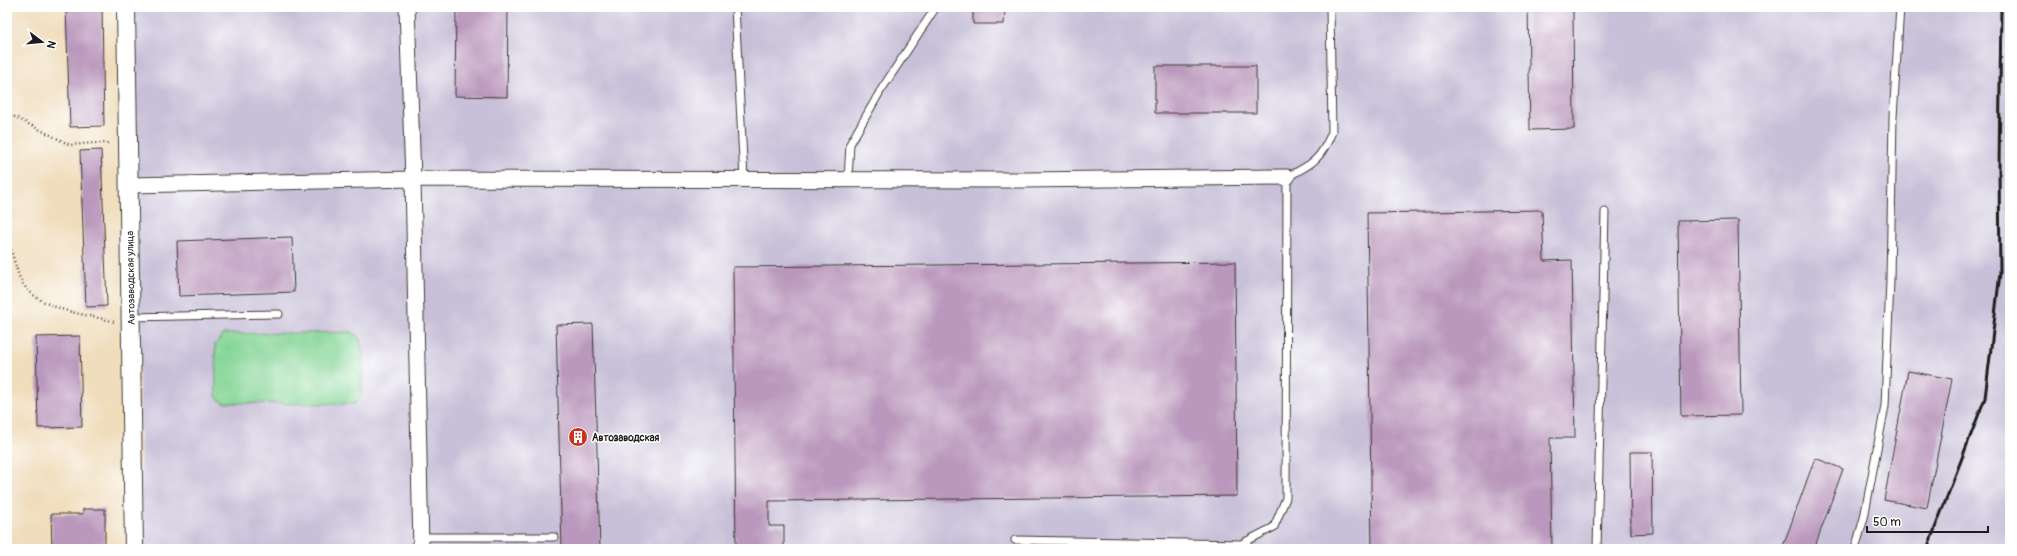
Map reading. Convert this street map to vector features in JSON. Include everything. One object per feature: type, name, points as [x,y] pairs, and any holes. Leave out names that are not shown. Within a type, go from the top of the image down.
[{"type":"street","name":"Автозаводская улица","points":[[126,7],[134,549]]},
{"type":"street","points":[[407,7],[422,543]]},
{"type":"street","points":[[128,185],[413,179],[1287,177]]},
{"type":"lane","points":[[735,7],[744,179]]},
{"type":"lane","points":[[848,179],[850,144],[881,90],[936,7]]},
{"type":"lane","points":[[1015,540],[1241,544],[1274,527],[1286,498],[1287,177],[1310,166],[1325,150],[1332,132],[1330,7]]},
{"type":"lane","points":[[1855,549],[1864,518],[1885,406],[1890,280],[1893,118],[1900,7]]},
{"type":"lane","points":[[1597,549],[1605,212]]},
{"type":"lane","points":[[130,322],[279,314]]},
{"type":"lane","points":[[422,543],[554,538]]},
{"type":"path","points":[[7,113],[70,146],[94,143],[128,144]]},
{"type":"path","points":[[7,234],[22,283],[39,301],[64,310],[130,322]]},
{"type":"shaded area","points":[[134,7],[2010,7],[2010,549],[142,549]]},
{"type":"green space","points":[[353,332],[360,339],[363,354],[361,396],[355,404],[225,403],[219,400],[216,395],[215,345],[223,334]]},
{"type":"building","points":[[66,7],[102,7],[104,126],[70,127]]},
{"type":"building","points":[[456,7],[508,7],[507,97],[455,96]]},
{"type":"building","points":[[973,7],[1005,7],[1004,24],[973,24]]},
{"type":"building","points":[[1528,7],[1573,7],[1574,129],[1530,130]]},
{"type":"building","points":[[1155,66],[1256,66],[1256,113],[1155,113]]},
{"type":"building","points":[[101,150],[107,306],[86,307],[80,151]]},
{"type":"building","points":[[1542,210],[1544,261],[1572,260],[1575,438],[1550,438],[1552,549],[1372,549],[1367,213]]},
{"type":"building","points":[[1738,220],[1741,415],[1681,416],[1678,221]]},
{"type":"building","points":[[292,237],[294,292],[179,296],[177,241]]},
{"type":"building","points":[[1235,262],[1237,496],[769,501],[769,526],[784,526],[784,549],[736,549],[733,267]]},
{"type":"building","name":"Автозаводская","points":[[593,324],[600,549],[562,549],[556,325]]},
{"type":"building","points":[[80,336],[82,427],[38,428],[36,337]]},
{"type":"building","points":[[1908,371],[1952,379],[1927,508],[1884,500]]},
{"type":"building","points":[[1630,452],[1652,452],[1653,533],[1631,534]]},
{"type":"building","points":[[1815,458],[1843,469],[1814,549],[1782,549]]},
{"type":"building","points":[[83,509],[105,509],[105,549],[52,549],[51,514],[83,514]]},
{"type":"railway","points":[[1927,549],[1985,398],[2000,273],[1999,167],[2001,7]]},
{"type":"place","name":"Автозаводская","points":[[578,437]]}]
